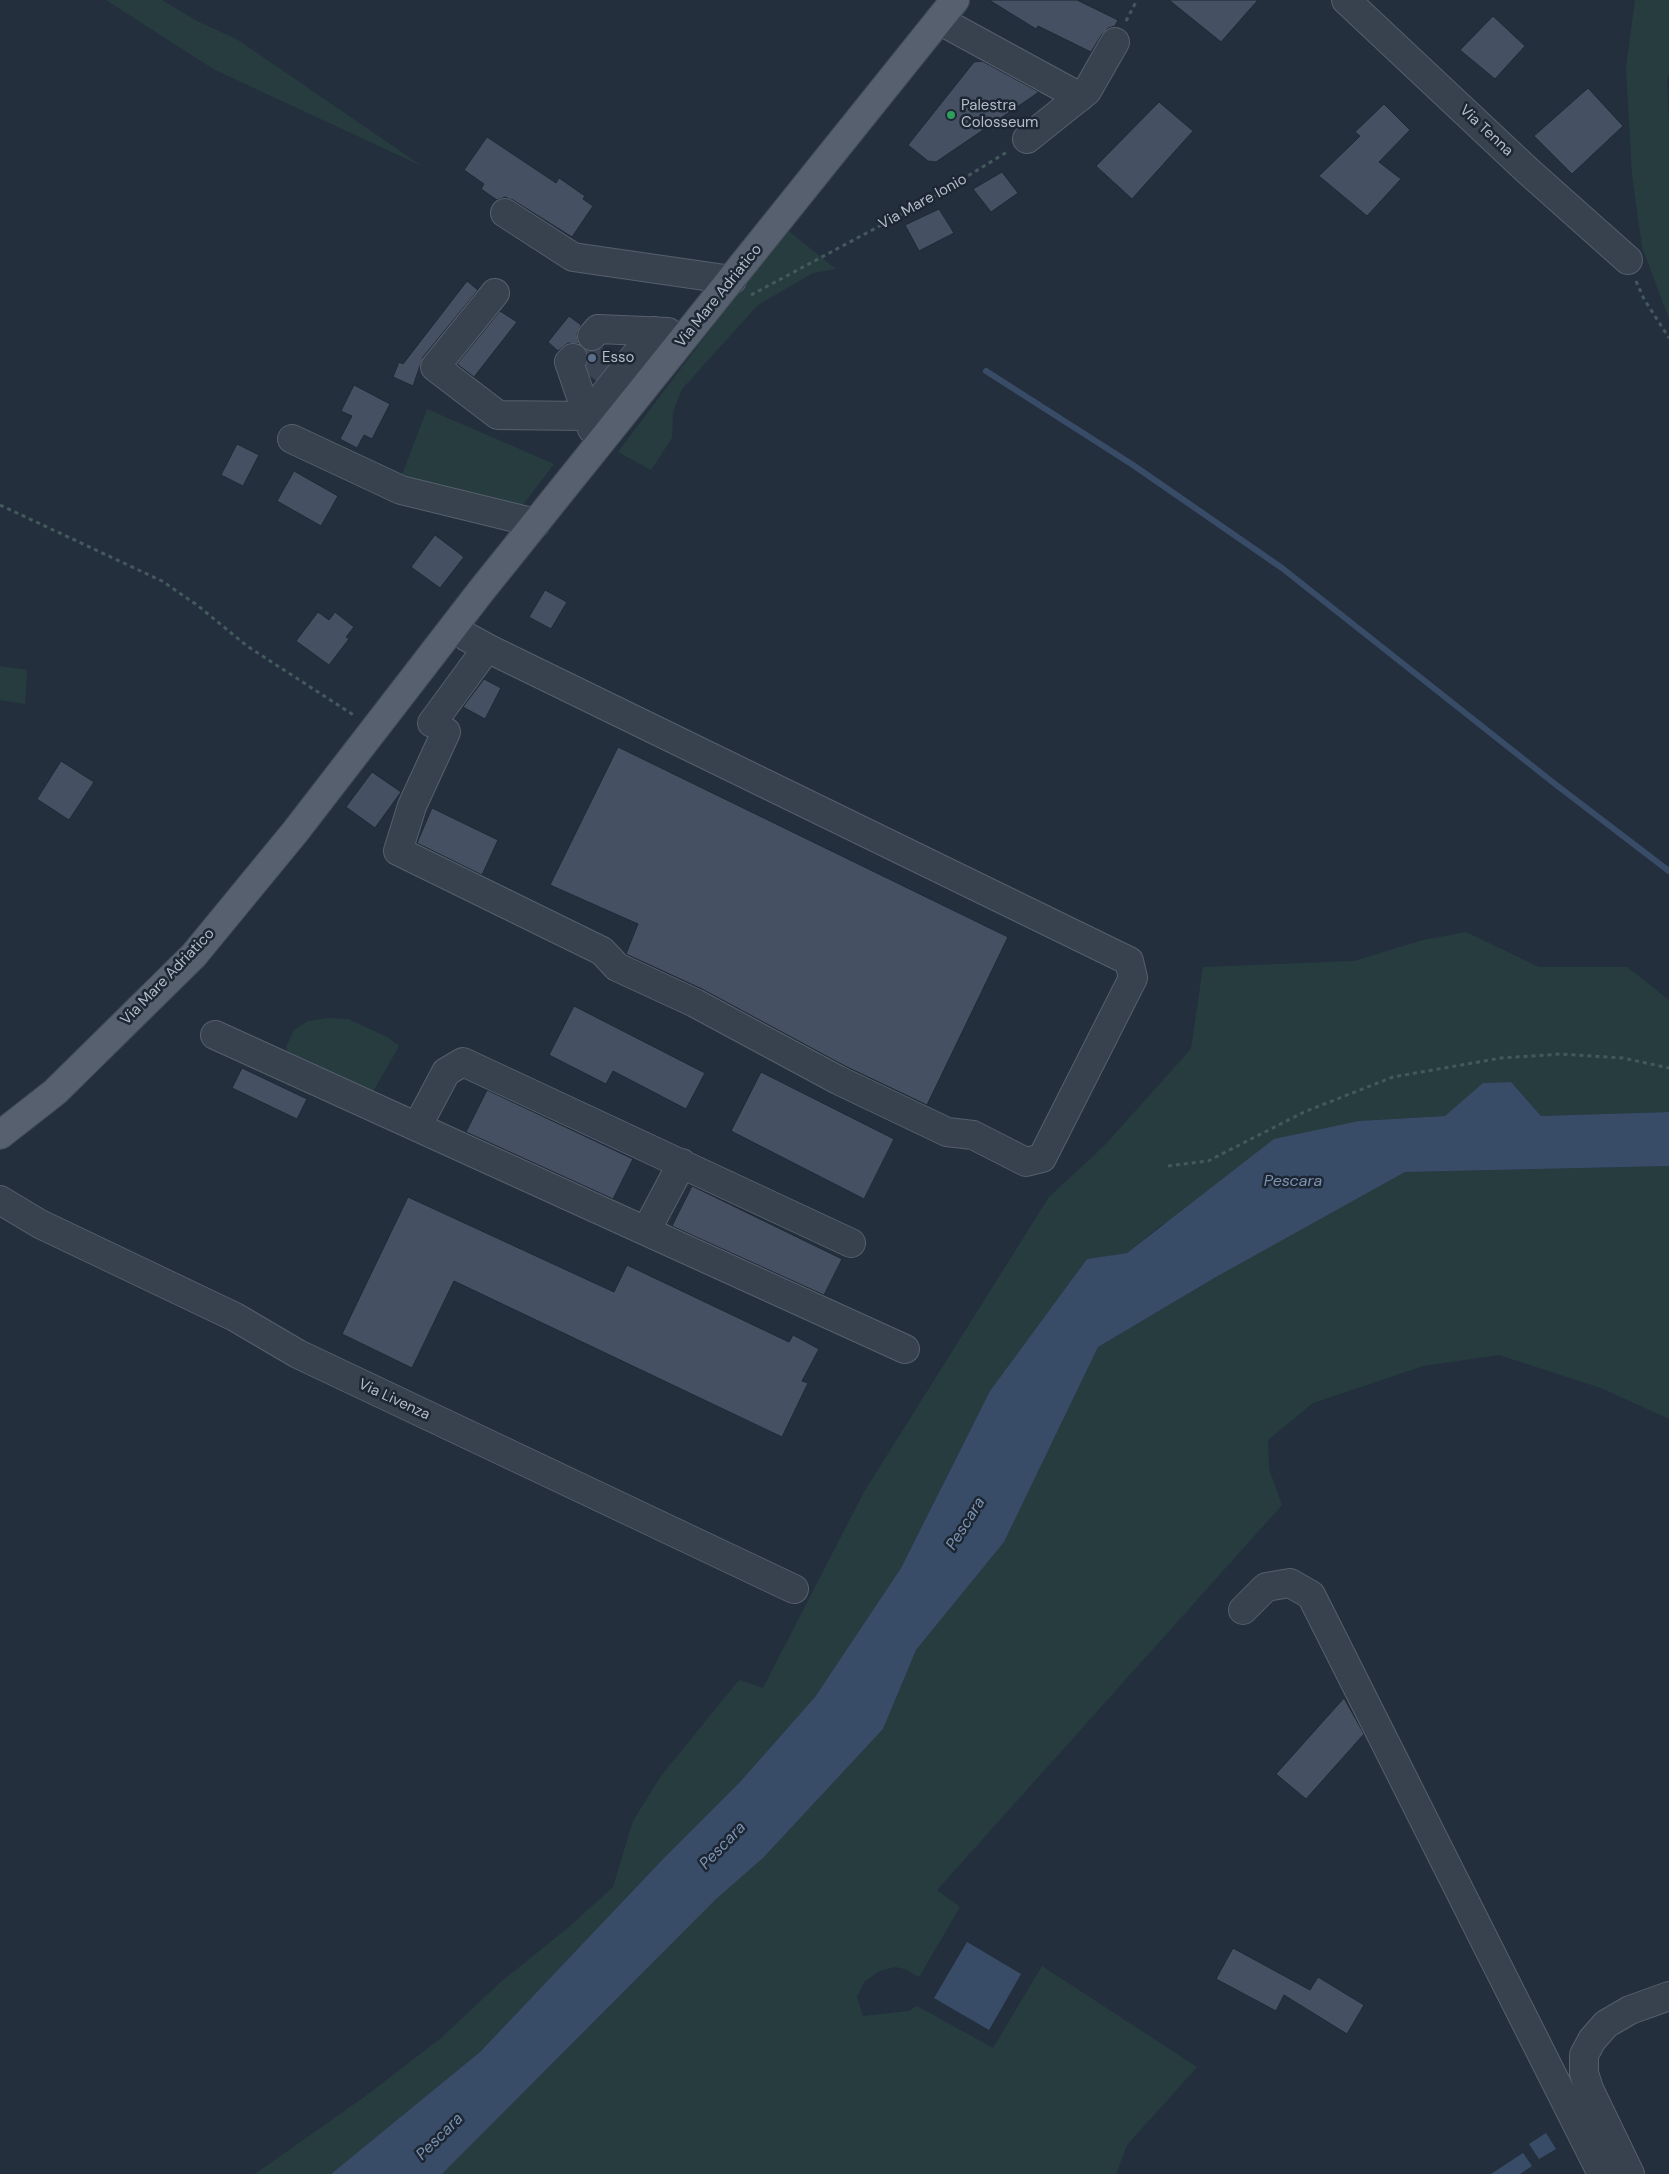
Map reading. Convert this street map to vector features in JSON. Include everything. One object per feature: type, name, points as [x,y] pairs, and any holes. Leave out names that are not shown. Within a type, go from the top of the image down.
[{"type":"main road","name":"Via Mare Adriatico","points":[[419,714],[440,647],[481,591],[690,333],[737,290],[946,7]]},
{"type":"main road","name":"Via Mare Adriatico","points":[[354,754],[385,742],[419,714],[449,665],[477,642],[481,591]]},
{"type":"main road","name":"Via Mare Adriatico","points":[[0,1135],[55,1092],[194,955],[295,832],[374,729],[419,714]]},
{"type":"street","name":"Via Tenna","points":[[1346,0],[1528,171],[1628,260]]},
{"type":"street","points":[[946,7],[1080,97]]},
{"type":"street","points":[[1027,139],[1087,91],[1115,42]]},
{"type":"street","points":[[505,212],[573,257],[737,290]]},
{"type":"street","points":[[495,292],[435,367],[498,415],[587,416]]},
{"type":"street","points":[[606,337],[655,332],[690,333]]},
{"type":"street","points":[[587,416],[655,332]]},
{"type":"street","points":[[578,372],[587,416],[598,447]]},
{"type":"street","points":[[292,439],[401,490],[536,523]]},
{"type":"street","points":[[419,714],[412,806],[398,852],[602,951],[618,967],[695,1003],[838,1080],[947,1132],[973,1135],[1026,1162],[1042,1158],[1133,978],[1129,961],[477,642]]},
{"type":"street","points":[[216,1034],[905,1349]]},
{"type":"street","points":[[417,1127],[446,1072],[463,1062],[851,1243]]},
{"type":"street","points":[[646,1231],[682,1163]]},
{"type":"street","name":"Via Livenza","points":[[0,1200],[40,1224],[235,1317],[298,1354],[794,1589]]},
{"type":"street","points":[[1243,1610],[1266,1587],[1290,1583],[1311,1595],[1602,2174]]},
{"type":"street","points":[[1630,2174],[1589,2089],[1584,2073],[1584,2056],[1592,2040],[1606,2024],[1630,2010],[1669,1996]]},
{"type":"path","name":"Via Mare Ionio","points":[[737,290],[930,199],[1027,139]]},
{"type":"path","points":[[1628,260],[1644,299],[1669,338]]},
{"type":"path","points":[[0,505],[162,581],[197,604],[247,646],[374,729]]},
{"type":"path","points":[[1168,1166],[1208,1161],[1304,1112],[1393,1077],[1501,1058],[1561,1054],[1623,1058],[1669,1068]]},
{"type":"green space","points":[[106,0],[162,0],[195,20],[238,40],[422,166],[215,70]]},
{"type":"green space","points":[[1635,0],[1669,0],[1669,74],[1667,79],[1669,122],[1669,319],[1642,247],[1632,174],[1626,68]]},
{"type":"green space","points":[[786,229],[836,269],[813,273],[758,305],[682,389],[673,412],[672,438],[651,470],[618,452]]},
{"type":"green space","points":[[427,409],[554,464],[519,510],[400,480]]},
{"type":"green space","points":[[0,666],[27,670],[25,704],[0,700]]},
{"type":"green space","points":[[1466,932],[1539,967],[1627,967],[1669,1000],[1669,1112],[1541,1116],[1511,1082],[1484,1083],[1445,1116],[1359,1121],[1160,1226],[1127,1253],[1087,1259],[990,1391],[901,1568],[815,1697],[740,1782],[664,1858],[480,2052],[331,2174],[255,2174],[367,2095],[441,2038],[502,1981],[569,1927],[613,1887],[633,1821],[661,1776],[739,1680],[763,1688],[864,1492],[1049,1197],[1103,1147],[1191,1049],[1203,967],[1354,961],[1423,940]]},
{"type":"green space","points":[[328,1018],[348,1019],[387,1037],[399,1046],[371,1095],[290,1060],[286,1047],[294,1030],[308,1021]]},
{"type":"green space","points":[[1669,1166],[1669,1419],[1601,1388],[1499,1355],[1423,1366],[1313,1403],[1268,1440],[1269,1469],[1282,1505],[937,1890],[960,1907],[919,1977],[905,1969],[895,1967],[879,1971],[864,1982],[857,1997],[863,2016],[909,2011],[917,2006],[993,2048],[1042,1966],[1197,2067],[1127,2145],[1116,2174],[442,2174],[716,1899],[763,1858],[883,1729],[916,1650],[1004,1542],[1098,1347],[1216,1277],[1405,1172]]},
{"type":"water","name":"Pescara","points":[[1511,1082],[1541,1116],[1669,1112],[1669,1166],[1405,1172],[1216,1277],[1098,1347],[1004,1542],[916,1650],[883,1729],[763,1858],[716,1899],[442,2174],[331,2174],[480,2052],[664,1858],[740,1782],[815,1697],[901,1568],[990,1391],[1087,1259],[1127,1253],[1274,1139],[1359,1121],[1445,1116],[1483,1083]]},
{"type":"water","points":[[967,1942],[1021,1974],[989,2030],[934,1998]]},
{"type":"water","points":[[1546,2133],[1556,2149],[1539,2159],[1529,2144]]},
{"type":"water","points":[[1523,2153],[1532,2166],[1520,2174],[1491,2174]]},
{"type":"building","points":[[989,0],[1077,0],[1118,20],[1115,26],[1108,28],[1102,34],[1091,52],[1038,26],[1036,29]]},
{"type":"building","points":[[1169,0],[1258,0],[1221,42]]},
{"type":"building","points":[[1493,16],[1525,46],[1495,79],[1460,50]]},
{"type":"building","points":[[982,61],[1039,92],[936,162],[928,161],[908,145],[974,62]]},
{"type":"building","points":[[1588,88],[1623,126],[1572,174],[1534,136]]},
{"type":"building","points":[[1159,102],[1193,131],[1132,199],[1096,166]]},
{"type":"building","points":[[1384,104],[1410,130],[1379,162],[1401,179],[1367,216],[1319,176],[1360,136],[1355,132]]},
{"type":"building","points":[[487,137],[556,183],[559,178],[585,196],[583,199],[593,206],[572,237],[513,200],[505,197],[497,200],[481,189],[484,184],[464,170]]},
{"type":"building","points":[[1002,172],[1018,193],[991,212],[973,189]]},
{"type":"building","points":[[939,209],[954,233],[919,251],[905,225]]},
{"type":"building","points":[[467,281],[478,290],[423,357],[413,386],[393,377],[399,362],[403,364]]},
{"type":"building","points":[[500,311],[517,322],[474,377],[457,364]]},
{"type":"building","points":[[569,316],[581,325],[577,334],[579,344],[568,343],[558,351],[548,342]]},
{"type":"building","points":[[603,347],[615,357],[598,378],[589,371],[586,350],[597,351]]},
{"type":"building","points":[[354,385],[390,404],[372,439],[364,435],[357,448],[340,439],[352,416],[341,411]]},
{"type":"building","points":[[237,444],[259,455],[243,486],[221,475]]},
{"type":"building","points":[[294,471],[338,496],[321,526],[277,501]]},
{"type":"building","points":[[435,535],[464,557],[440,588],[411,567]]},
{"type":"building","points":[[545,590],[567,602],[551,629],[529,617]]},
{"type":"building","points":[[318,612],[329,620],[335,612],[354,627],[346,637],[349,639],[329,665],[296,641]]},
{"type":"building","points":[[484,679],[501,688],[485,719],[463,707]]},
{"type":"building","points":[[618,747],[1008,937],[927,1105],[845,1066],[702,989],[626,954],[638,924],[550,885]]},
{"type":"building","points":[[61,761],[94,782],[69,820],[37,799]]},
{"type":"building","points":[[372,772],[401,792],[375,828],[346,807]]},
{"type":"building","points":[[432,808],[498,840],[482,875],[417,843]]},
{"type":"building","points":[[574,1006],[705,1073],[686,1109],[613,1071],[606,1084],[549,1055]]},
{"type":"building","points":[[242,1068],[307,1099],[297,1119],[232,1088]]},
{"type":"building","points":[[761,1072],[894,1139],[864,1199],[731,1131]]},
{"type":"building","points":[[487,1090],[633,1159],[613,1199],[466,1132]]},
{"type":"building","points":[[692,1186],[842,1259],[824,1295],[672,1226]]},
{"type":"building","points":[[408,1197],[614,1292],[627,1265],[789,1342],[793,1335],[819,1349],[802,1381],[808,1383],[782,1437],[454,1281],[412,1368],[342,1334]]},
{"type":"building","points":[[1344,1698],[1364,1734],[1306,1799],[1276,1774]]},
{"type":"building","points":[[1233,1948],[1310,1990],[1318,1977],[1364,2005],[1347,2034],[1284,1995],[1276,2011],[1216,1979]]},
{"type":"waterway","points":[[986,371],[1133,465],[1282,568],[1555,784],[1669,871]]},
{"type":"tunnel","points":[[586,373],[606,347]]},
{"type":"place","name":"Palestra Colosseum","points":[[951,115]]},
{"type":"place","name":"Esso","points":[[592,358]]}]
